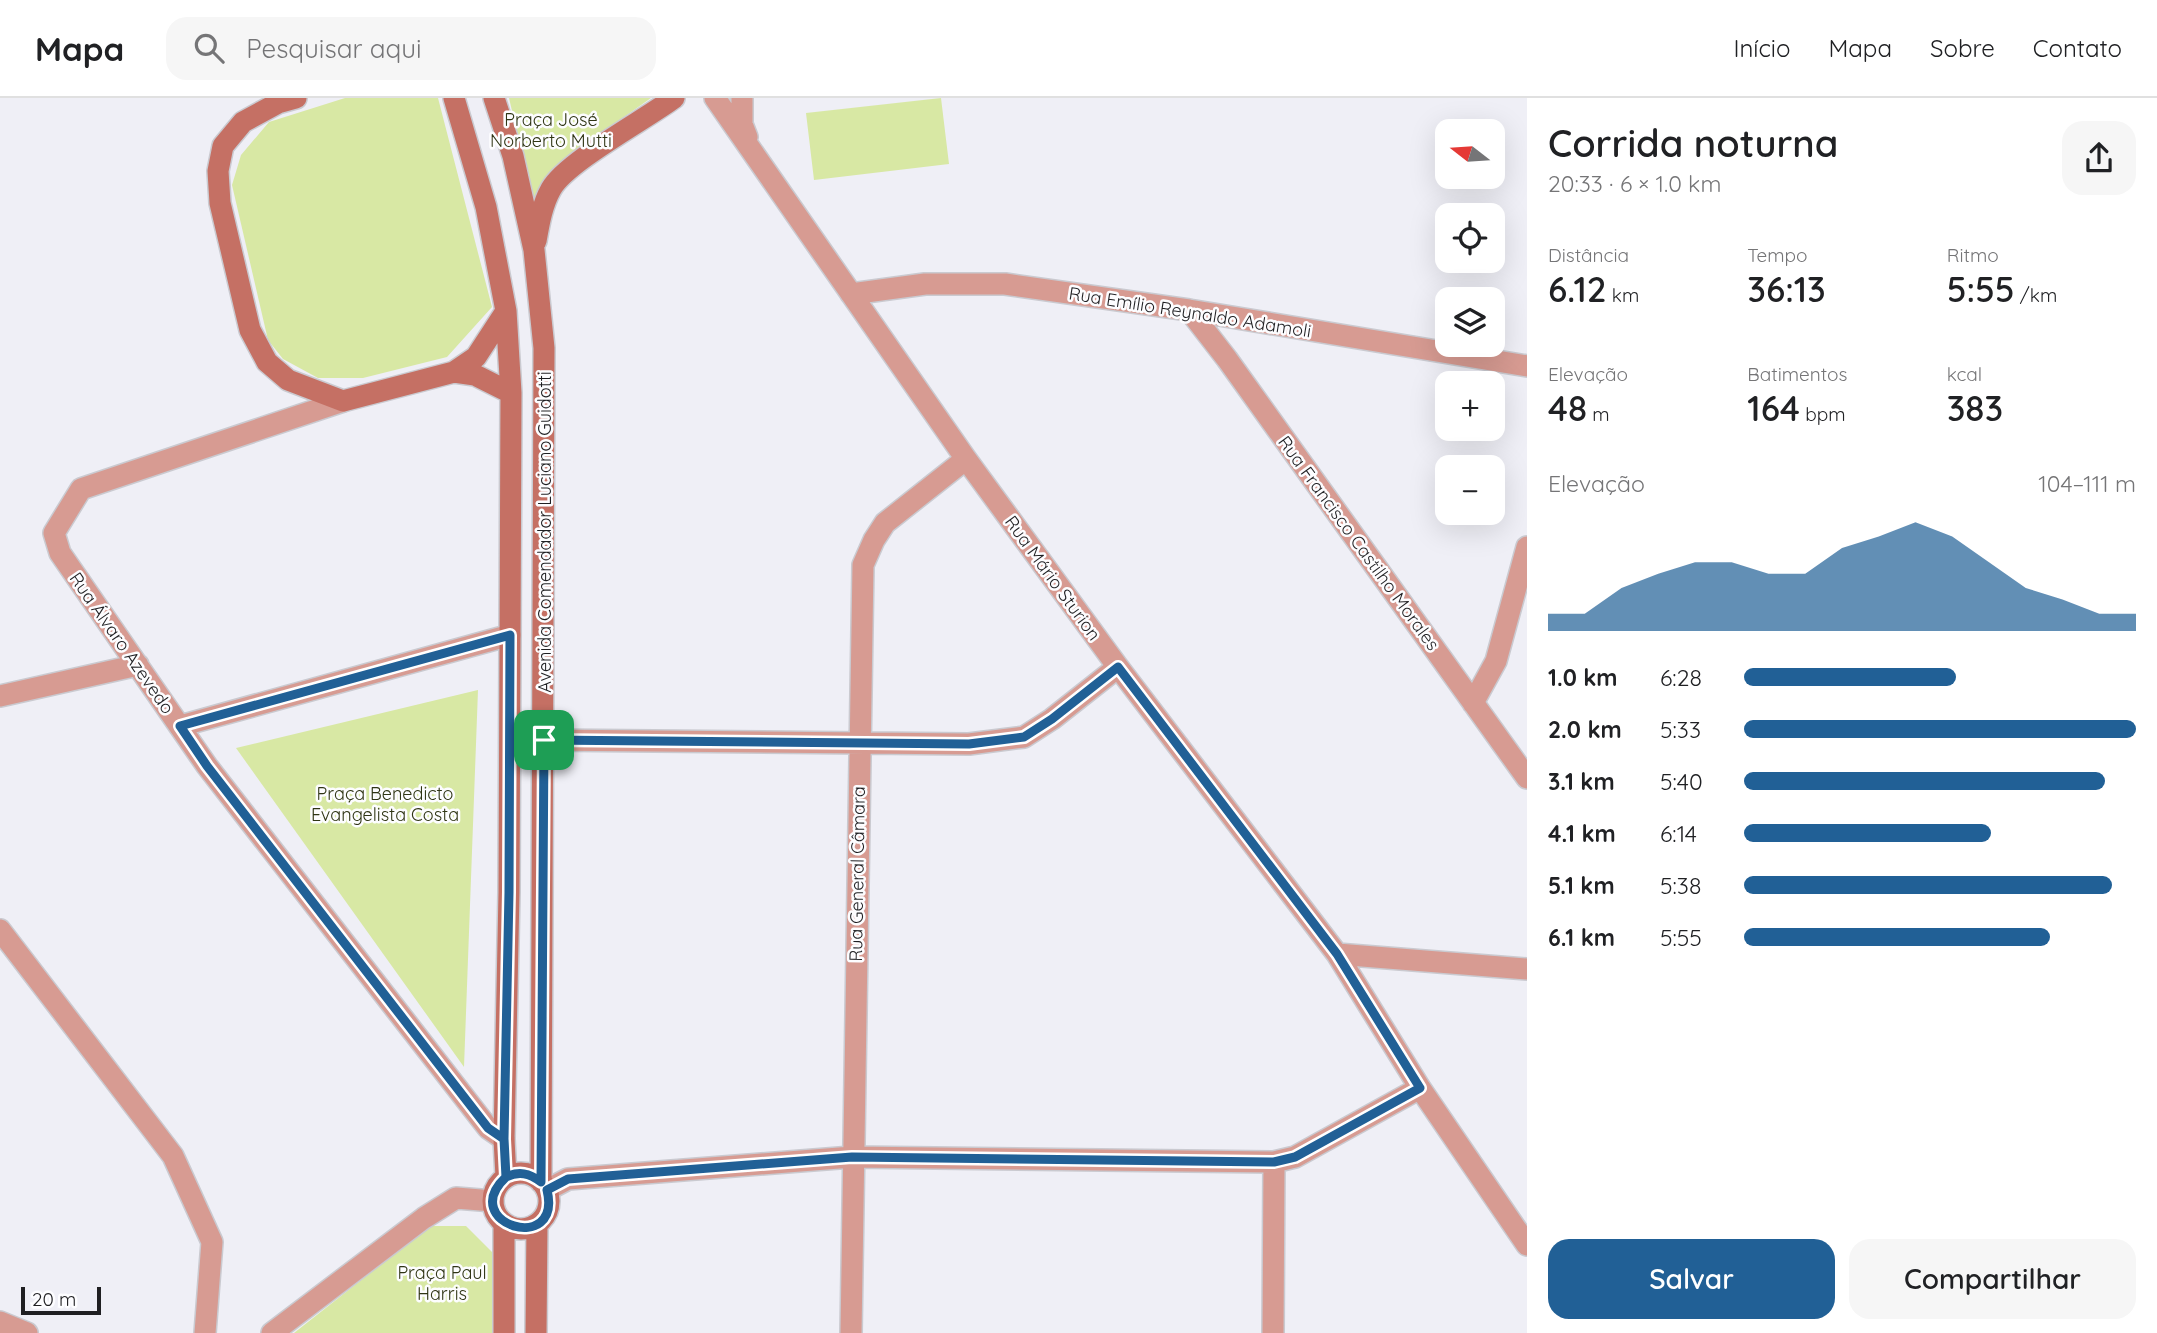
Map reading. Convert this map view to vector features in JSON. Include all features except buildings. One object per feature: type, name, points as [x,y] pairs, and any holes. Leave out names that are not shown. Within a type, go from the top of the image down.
[{"type":"main road","points":[[296,98],[278,103],[243,122],[223,146],[218,170],[220,203],[250,330],[267,362],[288,380],[343,401],[454,372],[476,357],[506,311]]},
{"type":"main road","name":"Avenida Comendador Luciano Guidotti","points":[[454,98],[486,207],[506,311],[511,393],[509,892],[504,1139],[506,1177]]},
{"type":"main road","name":"Avenida Comendador Luciano Guidotti","points":[[494,98],[513,156],[534,250],[544,348],[544,1186]]},
{"type":"main road","points":[[534,250],[542,211],[551,187],[568,170],[674,98]]},
{"type":"main road","points":[[454,372],[475,375],[511,393]]},
{"type":"main road","points":[[524,1173],[544,1186],[548,1209],[537,1224],[520,1229],[504,1223],[498,1217],[493,1201],[499,1184],[506,1177],[524,1173]]},
{"type":"main road","points":[[504,1223],[504,1333]]},
{"type":"main road","points":[[536,1333],[537,1224]]},
{"type":"street","name":"Rua Mário Sturion","points":[[715,98],[965,459],[1118,667],[1337,954],[1420,1088],[1517,1215],[1527,1245]]},
{"type":"street","name":"Rua Mário Sturion","points":[[742,98],[743,124],[751,149]]},
{"type":"street","name":"Rua Emílio Reynaldo Adamoli","points":[[852,294],[925,284],[1005,284],[1189,310],[1527,366]]},
{"type":"street","name":"Rua Francisco Castilho Morales","points":[[1189,310],[1227,359],[1527,779]]},
{"type":"street","name":"Rua Álvaro Azevedo","points":[[343,401],[81,489],[54,533],[60,553],[216,777],[488,1128],[504,1139]]},
{"type":"street","name":"Rua General Câmara","points":[[851,1333],[863,565],[885,523],[965,459]]},
{"type":"street","points":[[1473,703],[1496,661],[1527,547]]},
{"type":"street","points":[[180,726],[510,635]]},
{"type":"street","points":[[0,696],[138,665]]},
{"type":"street","points":[[544,740],[969,744],[1024,737],[1052,719],[1118,667]]},
{"type":"street","points":[[0,929],[173,1156],[212,1242],[205,1333]]},
{"type":"street","points":[[1337,954],[1527,969]]},
{"type":"street","points":[[544,1186],[568,1179],[852,1157],[1274,1162],[1295,1157],[1420,1088]]},
{"type":"street","points":[[1273,1333],[1274,1162]]},
{"type":"street","points":[[272,1333],[424,1218],[456,1198],[493,1201]]},
{"type":"street","points":[[0,1322],[27,1333]]},
{"type":"green space","points":[[345,98],[438,98],[492,307],[447,357],[363,378],[318,378],[283,359],[268,340],[232,185],[241,155],[269,122]]},
{"type":"green space","name":"Praça José Norberto Mutti","points":[[509,98],[651,98],[567,157],[533,201]]},
{"type":"green space","points":[[941,98],[949,164],[814,180],[806,113]]},
{"type":"green space","name":"Praça Benedicto Evangelista Costa","points":[[478,690],[464,1067],[236,748]]},
{"type":"green space","name":"Praça Paul Harris","points":[[430,1226],[466,1226],[494,1254],[493,1333],[294,1333]]},
{"type":"route","points":[[544,740],[541,1182],[524,1173],[506,1177],[504,1139],[510,635],[180,726],[207,766],[488,1128],[504,1139],[506,1177],[494,1192],[493,1201],[498,1217],[512,1227],[529,1228],[537,1224],[548,1209],[547,1190],[568,1179],[852,1157],[1274,1162],[1295,1157],[1420,1088],[1337,954],[1118,667],[1052,719],[1024,737],[969,744],[544,740]]}]
